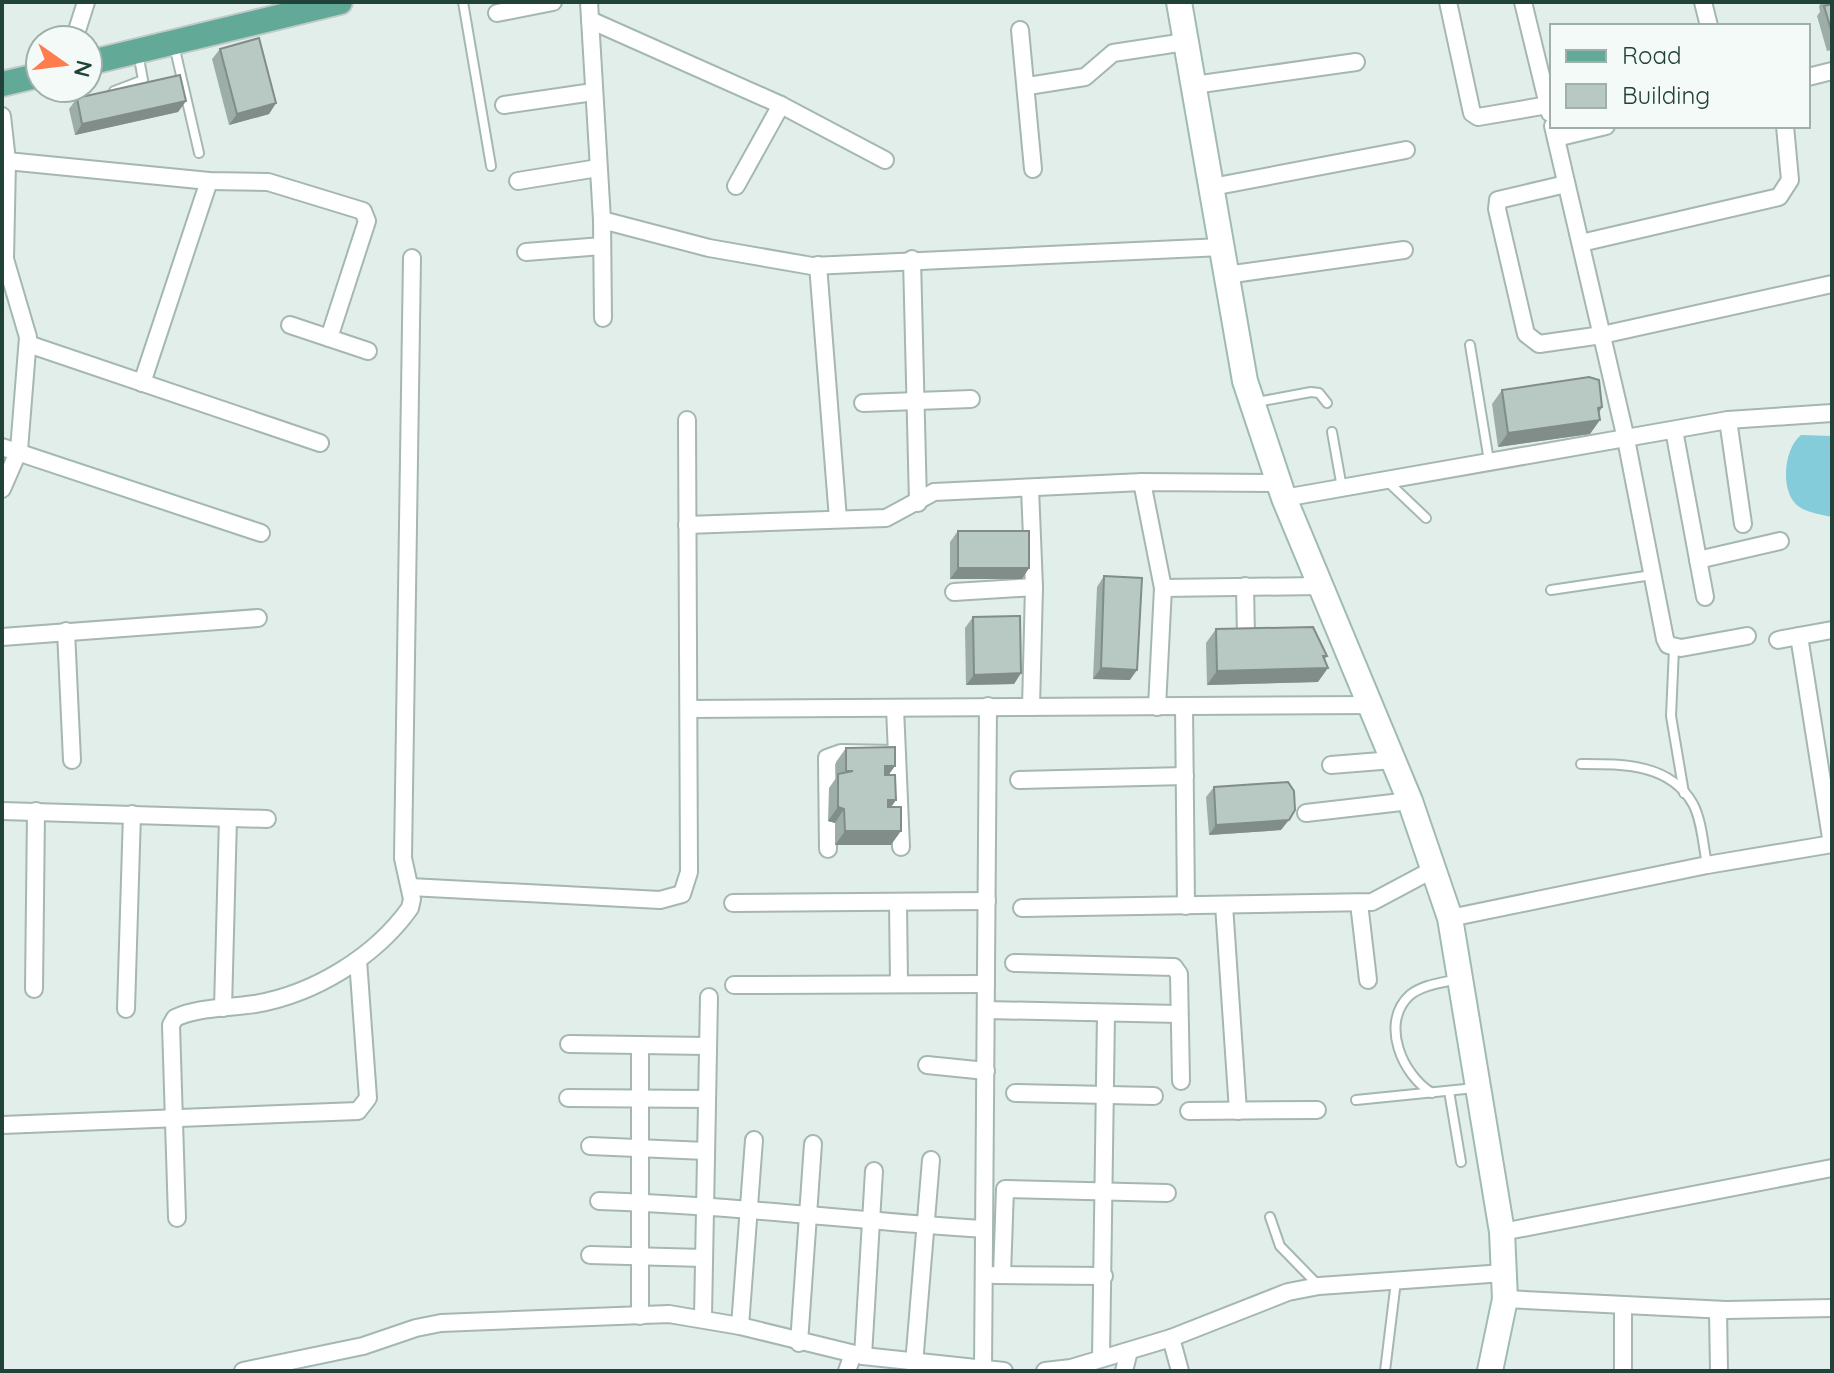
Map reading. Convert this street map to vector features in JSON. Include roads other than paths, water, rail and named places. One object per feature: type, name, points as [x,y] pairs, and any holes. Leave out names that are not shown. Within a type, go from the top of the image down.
[{"type":"main road","points":[[104,59],[340,2]]},
{"type":"main road","points":[[2,84],[24,79]]},
{"type":"street","points":[[79,24],[86,2]]},
{"type":"street","points":[[497,13],[553,2]]},
{"type":"street","points":[[589,2],[602,220],[603,318]]},
{"type":"street","points":[[1179,2],[1226,275],[1252,403],[1281,490],[1319,586],[1410,801],[1450,918],[1502,1232],[1505,1299],[1490,1371]]},
{"type":"street","points":[[1448,2],[1472,113],[1478,117],[1548,105]]},
{"type":"street","points":[[1523,2],[1550,115]]},
{"type":"street","points":[[1703,2],[1708,24]]},
{"type":"street","points":[[590,20],[781,105],[885,160]]},
{"type":"street","points":[[1020,30],[1028,86],[1033,169]]},
{"type":"street","points":[[1028,86],[1085,77],[1113,53],[1185,42]]},
{"type":"street","points":[[1194,85],[1356,62]]},
{"type":"street","points":[[1810,76],[1832,71]]},
{"type":"street","points":[[504,105],[593,92]]},
{"type":"street","points":[[736,186],[781,105]]},
{"type":"street","points":[[2,116],[7,161],[5,259],[28,331],[2,489]]},
{"type":"street","points":[[1581,243],[1779,197],[1790,180],[1785,128]]},
{"type":"street","points":[[1553,129],[1626,439],[1665,639],[1674,648],[1747,636]]},
{"type":"street","points":[[1212,187],[1406,150]]},
{"type":"street","points":[[7,161],[209,181],[268,182],[367,215],[329,338]]},
{"type":"street","points":[[518,181],[598,168]]},
{"type":"street","points":[[142,383],[209,181]]},
{"type":"street","points":[[1566,184],[1498,200],[1497,209],[1526,334],[1539,344],[1602,335],[1832,284]]},
{"type":"street","points":[[602,220],[709,248],[777,262],[818,265],[1222,247]]},
{"type":"street","points":[[526,252],[602,246]]},
{"type":"street","points":[[1226,275],[1404,250]]},
{"type":"street","points":[[177,1218],[172,1023],[183,1015],[260,1003],[301,990],[358,960],[401,921],[410,908],[410,887],[403,858],[412,258]]},
{"type":"street","points":[[912,259],[918,503]]},
{"type":"street","points":[[818,265],[838,519]]},
{"type":"street","points":[[290,325],[368,351]]},
{"type":"street","points":[[28,344],[320,443]]},
{"type":"street","points":[[863,403],[971,399]]},
{"type":"street","points":[[687,525],[886,518],[934,492],[1142,482],[1281,490],[1342,488],[1728,420],[1832,413]]},
{"type":"street","points":[[410,887],[660,900],[682,894],[689,872],[687,420]]},
{"type":"street","points":[[1728,420],[1743,524]]},
{"type":"street","points":[[1674,430],[1705,597]]},
{"type":"street","points":[[10,449],[261,533]]},
{"type":"street","points":[[1142,482],[1163,588],[1157,707]]},
{"type":"street","points":[[1030,488],[1034,587],[1031,707]]},
{"type":"street","points":[[1698,560],[1780,541]]},
{"type":"street","points":[[1245,586],[1246,637]]},
{"type":"street","points":[[1163,588],[1319,586]]},
{"type":"street","points":[[954,592],[1034,587]]},
{"type":"street","points":[[2,637],[258,618]]},
{"type":"street","points":[[1778,640],[1832,630]]},
{"type":"street","points":[[66,631],[72,760]]},
{"type":"street","points":[[1450,918],[1707,865],[1832,844],[1824,738],[1799,636]]},
{"type":"street","points":[[689,709],[1369,705]]},
{"type":"street","points":[[983,1371],[988,706]]},
{"type":"street","points":[[1184,706],[1186,906]]},
{"type":"street","points":[[895,708],[901,847]]},
{"type":"street","points":[[828,849],[827,758],[841,753],[897,754]]},
{"type":"street","points":[[1331,765],[1393,760]]},
{"type":"street","points":[[1019,780],[1185,776]]},
{"type":"street","points":[[1306,813],[1410,801]]},
{"type":"street","points":[[2,811],[267,819]]},
{"type":"street","points":[[34,989],[36,811]]},
{"type":"street","points":[[126,1009],[132,814]]},
{"type":"street","points":[[223,1008],[228,818]]},
{"type":"street","points":[[1022,908],[1359,903],[1383,898],[1432,870]]},
{"type":"street","points":[[733,903],[987,901]]},
{"type":"street","points":[[898,902],[899,984]]},
{"type":"street","points":[[1359,903],[1368,980]]},
{"type":"street","points":[[1224,905],[1238,1111]]},
{"type":"street","points":[[2,1125],[348,1112],[364,1107],[368,1098],[358,960]]},
{"type":"street","points":[[1014,963],[1174,967],[1179,974],[1181,1081]]},
{"type":"street","points":[[734,985],[986,984]]},
{"type":"street","points":[[703,1317],[709,997]]},
{"type":"street","points":[[986,1010],[1179,1014]]},
{"type":"street","points":[[1101,1358],[1106,1013]]},
{"type":"street","points":[[569,1044],[708,1046]]},
{"type":"street","points":[[640,1045],[640,1316]]},
{"type":"street","points":[[927,1065],[986,1071]]},
{"type":"street","points":[[1015,1093],[1154,1096]]},
{"type":"street","points":[[568,1098],[707,1099]]},
{"type":"street","points":[[1189,1111],[1317,1110]]},
{"type":"street","points":[[740,1326],[754,1140]]},
{"type":"street","points":[[799,1343],[813,1144]]},
{"type":"street","points":[[590,1146],[706,1151]]},
{"type":"street","points":[[907,1366],[928,1226],[931,1160]]},
{"type":"street","points":[[1502,1232],[1832,1168]]},
{"type":"street","points":[[847,1371],[858,1355],[874,1171]]},
{"type":"street","points":[[1002,1275],[1005,1189],[1167,1193]]},
{"type":"street","points":[[599,1201],[705,1204],[871,1222],[984,1229]]},
{"type":"street","points":[[590,1255],[704,1258]]},
{"type":"street","points":[[1045,1371],[1070,1370],[1171,1338],[1288,1292],[1319,1286],[1504,1273]]},
{"type":"street","points":[[984,1275],[1104,1276]]},
{"type":"street","points":[[1505,1299],[1718,1310],[1832,1308]]},
{"type":"street","points":[[1623,1307],[1623,1371]]},
{"type":"street","points":[[1718,1310],[1719,1371]]},
{"type":"street","points":[[243,1371],[363,1346],[441,1323],[669,1314],[703,1317],[799,1343],[907,1366],[1004,1371]]},
{"type":"street","points":[[1171,1338],[1180,1371]]},
{"type":"street","points":[[1124,1371],[1129,1351]]},
{"type":"lane","points":[[463,2],[491,166]]},
{"type":"lane","points":[[174,44],[199,153]]},
{"type":"lane","points":[[110,92],[143,80],[138,52]]},
{"type":"lane","points":[[1470,345],[1489,461]]},
{"type":"lane","points":[[1252,403],[1311,392],[1319,393],[1327,403]]},
{"type":"lane","points":[[1332,432],[1342,488]]},
{"type":"lane","points":[[1385,480],[1426,518]]},
{"type":"lane","points":[[1551,590],[1652,575]]},
{"type":"lane","points":[[1674,648],[1671,716],[1684,793],[1697,814],[1707,865]]},
{"type":"lane","points":[[1581,764],[1643,767],[1684,793]]},
{"type":"lane","points":[[1432,1093],[1407,1073],[1399,1053],[1398,1018],[1403,1003],[1413,993],[1425,986],[1459,979]]},
{"type":"lane","points":[[1356,1100],[1476,1088]]},
{"type":"lane","points":[[1449,1091],[1461,1162]]},
{"type":"lane","points":[[1270,1217],[1280,1246],[1319,1286]]},
{"type":"lane","points":[[1385,1371],[1396,1281]]},
{"type":"water","points":[[1801,435],[1832,436],[1832,517],[1801,508],[1789,494],[1787,461]]}]
